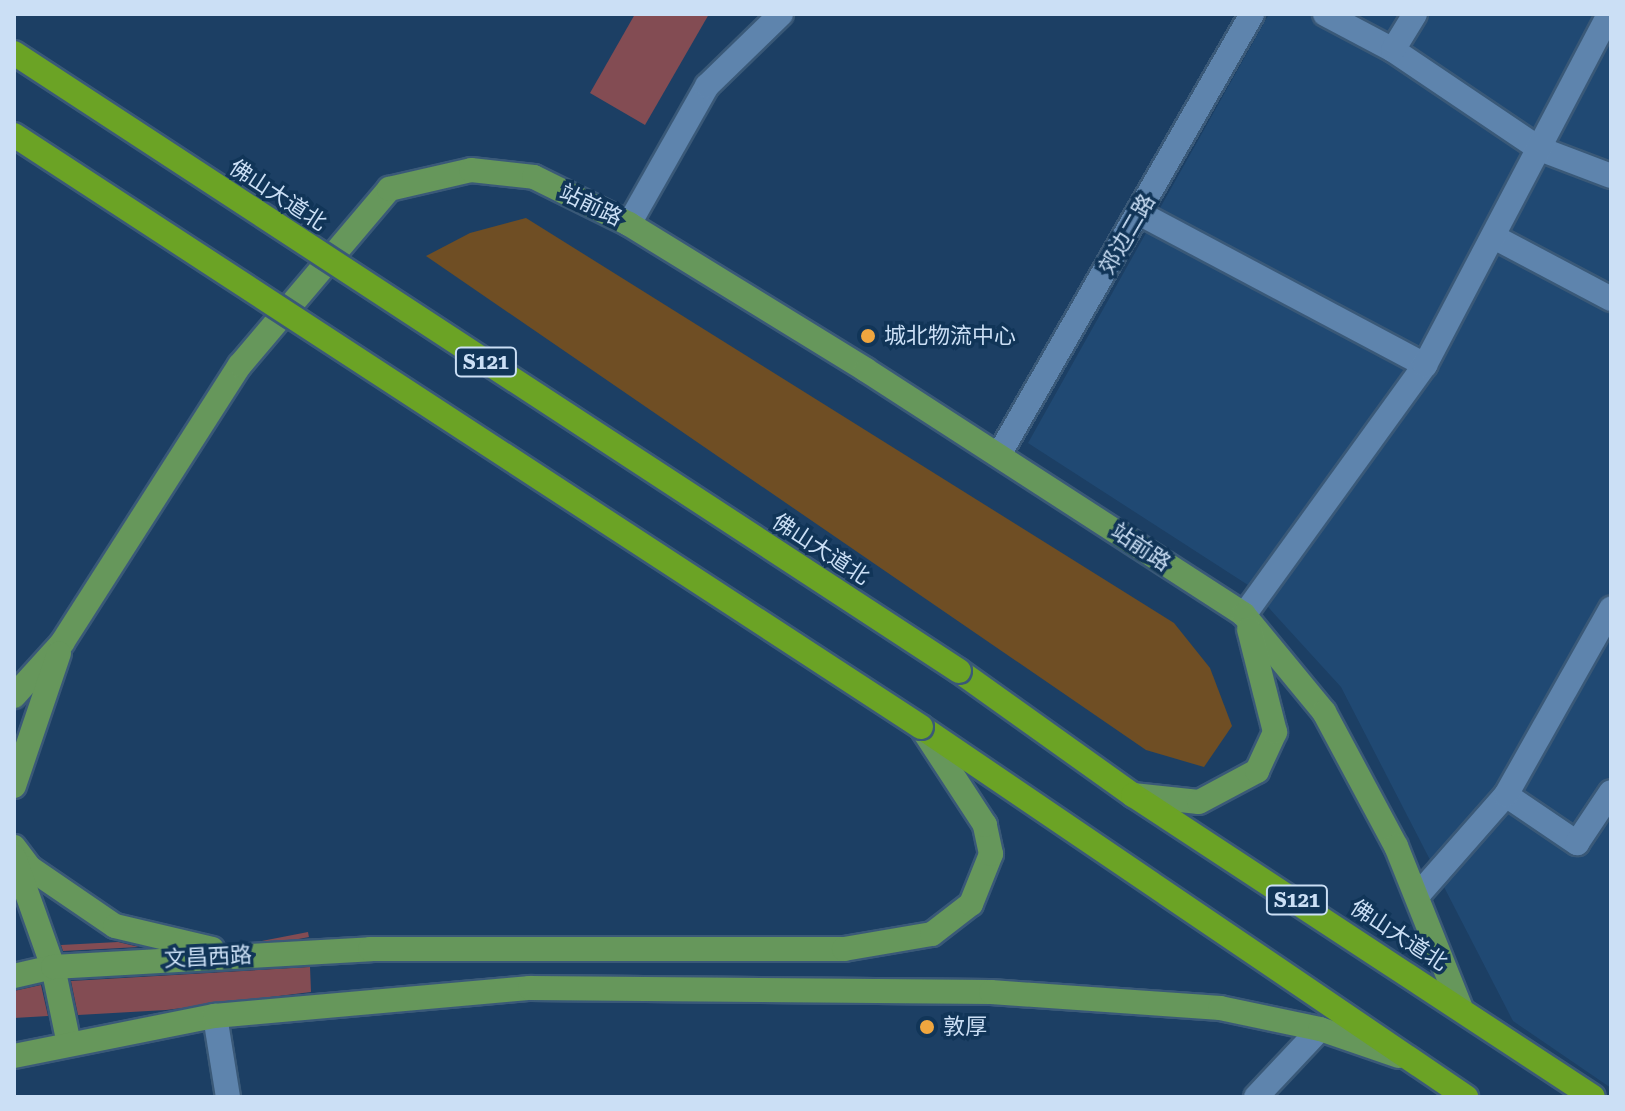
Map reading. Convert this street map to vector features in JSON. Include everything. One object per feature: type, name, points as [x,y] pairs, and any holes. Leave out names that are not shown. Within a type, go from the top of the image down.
[{"type":"highway","name":"佛山大道北","points":[[14,53],[959,671],[1133,795],[1460,1006],[1593,1097]]},
{"type":"highway","points":[[14,135],[921,727],[1466,1097]]},
{"type":"main road","name":"站前路","points":[[62,643],[240,365],[389,189],[471,170],[534,177],[629,224],[1000,453],[1244,615],[1324,712],[1418,895],[1460,1006]]},
{"type":"main road","points":[[1133,795],[1199,802],[1257,771],[1275,732],[1244,615]]},
{"type":"main road","points":[[14,696],[62,643]]},
{"type":"main road","points":[[14,786],[62,643]]},
{"type":"main road","name":"文昌西路","points":[[14,976],[53,967],[402,947],[844,949],[932,934],[971,904],[991,854],[985,825],[921,727]]},
{"type":"main road","points":[[14,847],[30,868],[115,926],[237,955]]},
{"type":"main road","points":[[14,857],[53,967],[69,1044]]},
{"type":"main road","points":[[16,1051],[215,1016],[530,988],[962,991],[1220,1008],[1320,1029],[1409,1060]]},
{"type":"street","points":[[629,224],[707,86],[781,14]]},
{"type":"street","name":"郊边二路","points":[[1000,453],[1252,14]]},
{"type":"street","points":[[1325,14],[1393,50],[1540,149],[1611,176]]},
{"type":"street","points":[[1393,50],[1415,14]]},
{"type":"street","points":[[1244,615],[1425,365],[1609,14]]},
{"type":"street","points":[[1139,213],[1425,365]]},
{"type":"street","points":[[1494,237],[1611,299]]},
{"type":"street","points":[[1418,895],[1506,795],[1611,609]]},
{"type":"street","points":[[1506,795],[1577,843],[1611,792]]},
{"type":"street","points":[[215,1016],[228,1097]]},
{"type":"street","points":[[1256,1097],[1320,1029]]},
{"type":"shaded area","points":[[1269,14],[1611,14],[1611,1088],[1513,1021],[1341,687],[1248,585],[1028,443]]},
{"type":"shaded area","points":[[526,218],[1174,623],[1210,668],[1232,726],[1204,767],[1146,750],[426,256],[470,233]]},
{"type":"building","points":[[635,14],[709,14],[645,125],[590,93]]},
{"type":"building","points":[[308,932],[309,937],[223,954],[222,949]]},
{"type":"building","points":[[118,942],[139,947],[63,951],[61,945]]},
{"type":"building","points":[[310,967],[311,992],[166,1010],[78,1015],[71,981]]},
{"type":"building","points":[[41,985],[48,1016],[14,1018],[14,991]]},
{"type":"place","name":"城北物流中心","points":[[868,336]]},
{"type":"place","name":"敦厚","points":[[927,1027]]}]
